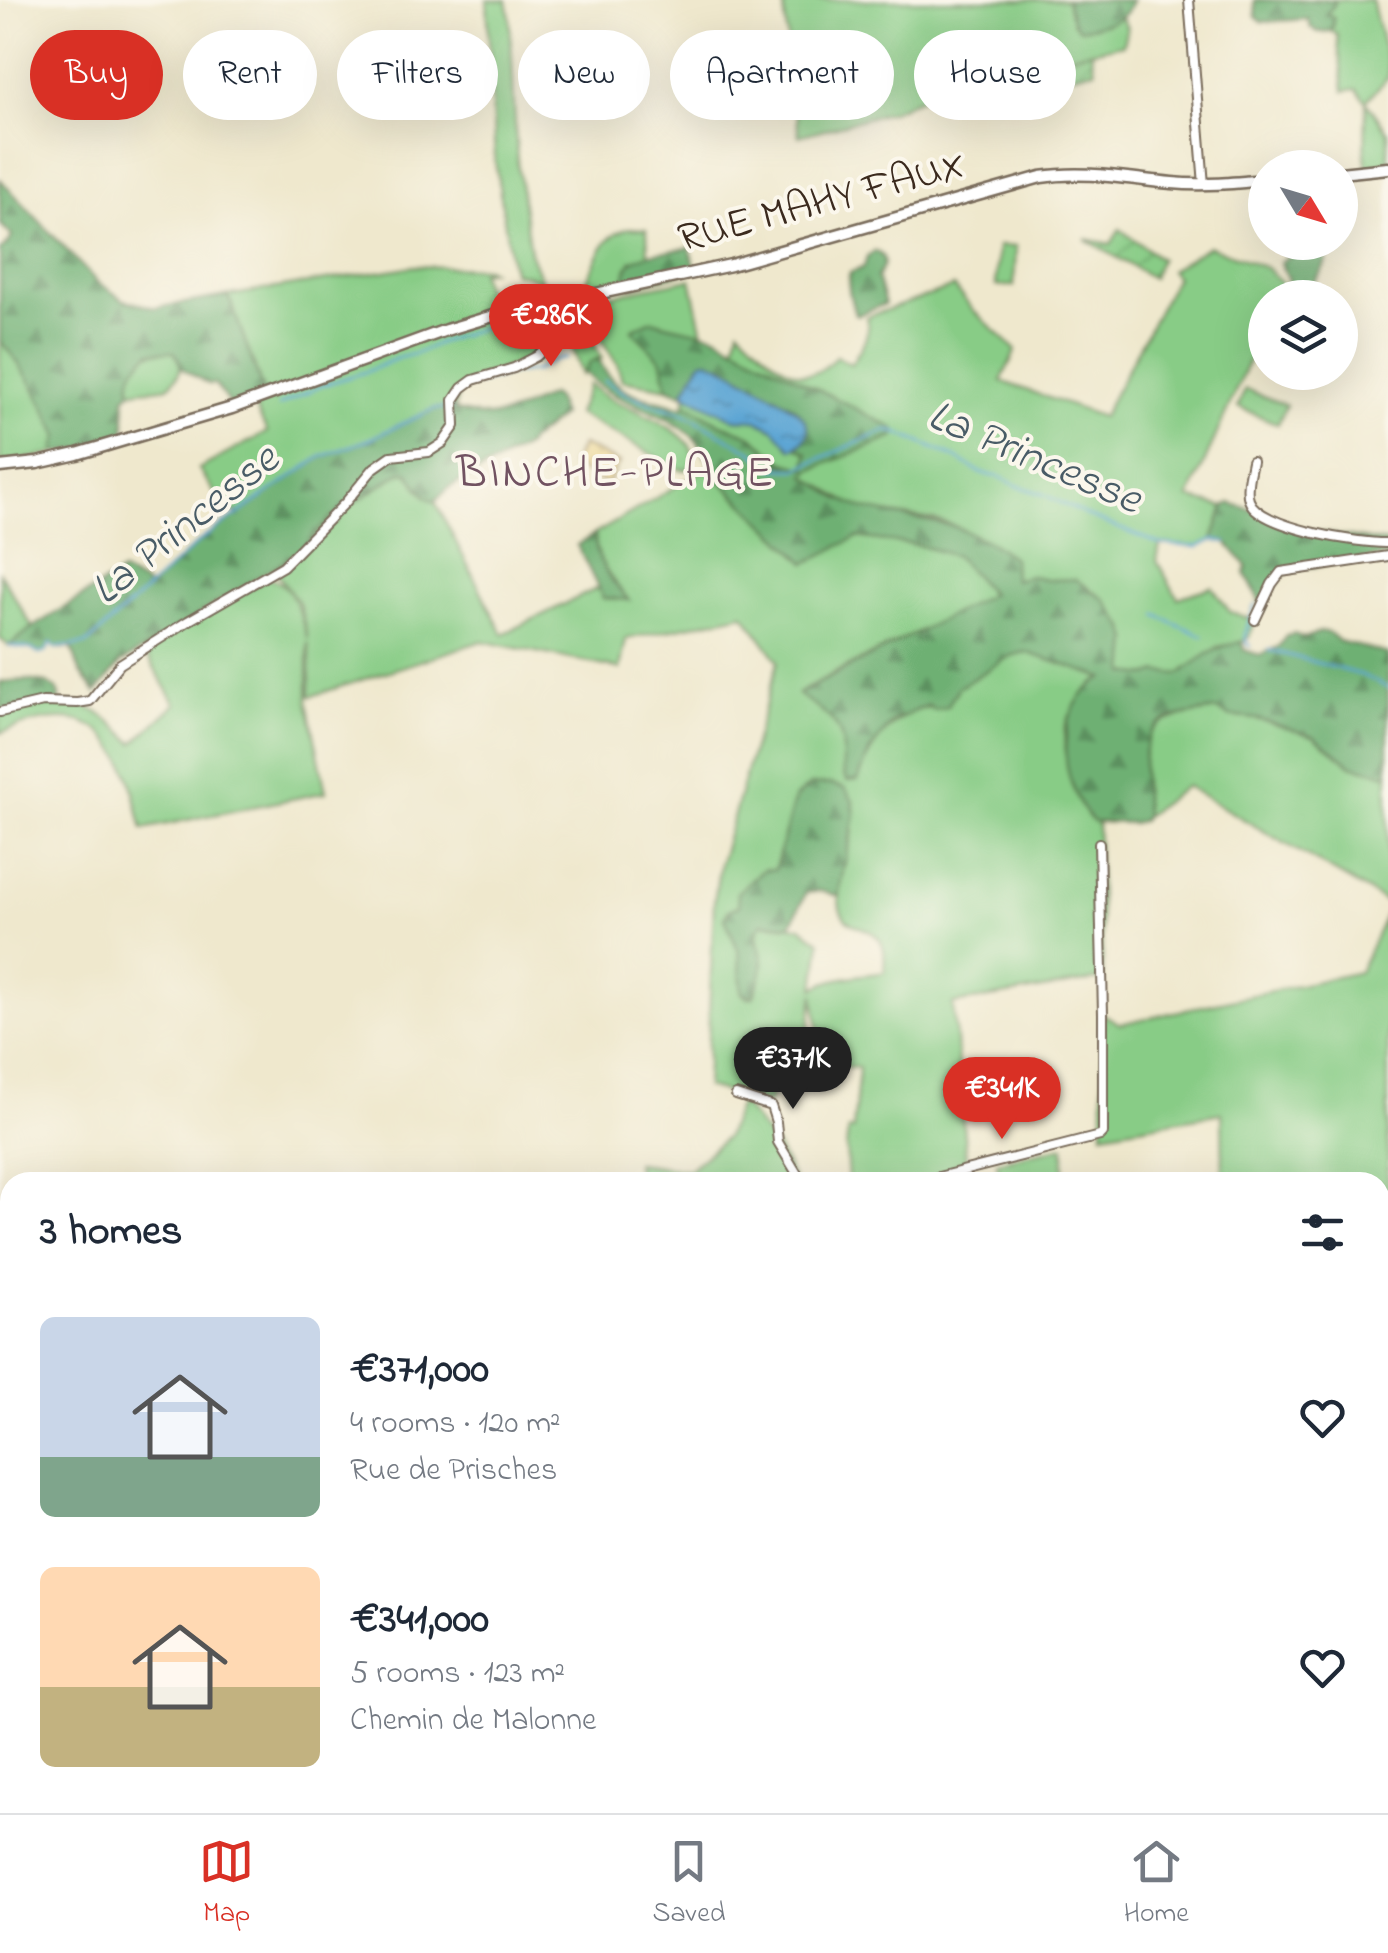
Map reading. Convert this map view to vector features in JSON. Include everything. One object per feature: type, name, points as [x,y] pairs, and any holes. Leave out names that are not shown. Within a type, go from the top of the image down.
[{"type":"street","points":[[1189,0],[1204,185]]},
{"type":"street","points":[[1358,170],[1388,168]]},
{"type":"street","name":"RUE MAHY FAUX","points":[[0,468],[63,457],[252,402],[492,316],[730,265],[1041,177],[1094,174],[1204,185],[1248,181]]},
{"type":"street","points":[[0,712],[29,704],[77,704],[92,699],[120,664],[288,562],[382,462],[400,454],[429,452],[443,443],[454,426],[459,391],[473,380],[514,368],[537,356],[574,321],[586,295]]},
{"type":"street","points":[[1252,460],[1249,502],[1259,512],[1325,536],[1388,543]]},
{"type":"street","points":[[1255,620],[1282,572],[1388,556]]},
{"type":"street","points":[[958,1172],[1100,1136],[1103,1132],[1099,843]]},
{"type":"street","points":[[736,1096],[768,1104],[773,1110],[778,1142],[796,1172]]},
{"type":"green space","points":[[487,0],[507,0],[517,160],[530,252],[542,282],[514,273],[511,263],[495,161],[498,30],[488,30]]},
{"type":"green space","points":[[783,0],[1066,0],[1073,23],[1122,18],[1127,28],[1123,44],[1076,55],[1076,30],[914,30],[914,101],[894,110],[894,30],[787,30]]},
{"type":"green space","points":[[1066,0],[1132,0],[1118,19],[1079,29],[1073,23]]},
{"type":"green space","points":[[1254,0],[1335,0],[1327,13],[1334,19],[1331,31],[1318,32],[1310,27],[1308,19],[1262,22],[1256,17]]},
{"type":"green space","points":[[1335,0],[1372,0],[1388,77],[1366,101],[1356,89],[1344,91],[1337,35],[1331,31],[1334,24],[1326,13]]},
{"type":"green space","points":[[1091,51],[1095,70],[1076,73],[1076,54]]},
{"type":"green space","points":[[1366,101],[1388,132],[1388,168],[1368,170]]},
{"type":"green space","points":[[797,120],[859,120],[799,136]]},
{"type":"green space","points":[[0,179],[96,281],[124,300],[155,308],[226,296],[265,396],[232,408],[215,384],[181,368],[174,352],[151,352],[132,373],[131,392],[125,397],[125,435],[120,442],[58,453],[55,448],[59,436],[47,411],[26,374],[0,341],[0,250],[12,236],[0,224]]},
{"type":"green space","points":[[629,228],[647,232],[648,255],[631,261],[633,286],[584,291],[556,286],[585,284],[606,243]]},
{"type":"green space","points":[[1120,229],[1160,259],[1152,278],[1085,239],[1111,244]]},
{"type":"green space","points":[[998,246],[1016,247],[1014,286],[996,286]]},
{"type":"green space","points":[[1209,246],[1267,268],[1278,280],[1248,280],[1248,362],[1189,498],[1224,507],[1213,540],[1198,547],[1160,544],[1157,561],[1178,598],[1212,587],[1230,612],[1255,620],[1249,637],[1218,647],[1180,674],[1125,673],[1129,640],[1124,626],[1104,599],[1075,580],[1031,576],[1014,580],[982,545],[960,528],[867,510],[806,476],[810,470],[893,437],[735,346],[739,328],[773,359],[798,373],[810,374],[836,356],[851,364],[866,336],[866,317],[954,287],[1016,350],[1001,381],[1102,417],[1176,277],[1170,270]]},
{"type":"green space","points":[[690,247],[695,266],[691,271],[633,286],[625,277],[633,261],[641,257]]},
{"type":"green space","points":[[875,251],[884,259],[877,277],[885,304],[858,315],[849,293],[850,273],[864,267],[867,257]]},
{"type":"green space","points":[[1326,260],[1315,280],[1288,280],[1280,262]]},
{"type":"green space","points":[[415,266],[490,270],[480,272],[493,316],[566,304],[575,323],[581,323],[602,358],[596,359],[582,375],[566,331],[537,356],[478,378],[459,391],[455,407],[433,409],[321,457],[241,514],[226,510],[199,469],[267,432],[252,401],[265,396],[226,296]]},
{"type":"green space","points":[[691,279],[703,333],[652,320],[633,329],[662,361],[668,388],[622,380],[617,364],[588,318],[595,304],[602,297]]},
{"type":"green space","points":[[652,320],[716,335],[895,429],[894,437],[810,470],[806,476],[838,498],[865,509],[953,526],[992,543],[1013,558],[1014,580],[1031,576],[1075,579],[1104,599],[1124,626],[1129,640],[1126,673],[1180,674],[1224,646],[1242,642],[1244,650],[1260,655],[1278,647],[1286,636],[1305,638],[1322,631],[1339,641],[1388,654],[1388,774],[1352,765],[1314,736],[1217,710],[1196,713],[1161,723],[1147,740],[1142,821],[1093,822],[1072,787],[1066,745],[1075,706],[1087,690],[1104,678],[1025,652],[1010,656],[958,688],[947,707],[933,710],[928,705],[893,721],[870,751],[858,780],[847,781],[839,731],[828,717],[798,694],[991,594],[956,556],[918,545],[857,537],[806,563],[707,468],[712,465],[694,438],[668,420],[609,392],[584,372],[590,362],[599,359],[614,381],[634,394],[684,407],[685,403],[752,436],[784,462],[806,468],[808,453],[797,447],[808,432],[805,420],[793,406],[708,360],[685,391],[687,395],[668,388],[662,361],[632,330]]},
{"type":"green space","points":[[0,341],[51,416],[59,437],[58,453],[0,464]]},
{"type":"green space","points":[[159,351],[174,352],[181,366],[177,376],[162,388],[131,392],[134,367]]},
{"type":"green space","points":[[589,384],[681,436],[691,447],[693,458],[687,470],[577,414]]},
{"type":"green space","points":[[1245,389],[1286,405],[1278,424],[1238,407]]},
{"type":"green space","points":[[551,395],[562,415],[527,446],[450,487],[435,501],[423,493],[409,473],[401,472],[331,518],[300,551],[120,664],[96,693],[80,672],[72,648],[56,648],[51,643],[46,652],[39,654],[9,646],[122,572],[150,587],[202,539],[321,457],[434,409],[455,407],[456,411],[497,416]]},
{"type":"green space","points":[[687,395],[735,419],[756,420],[774,429],[792,449],[797,447],[808,453],[806,469],[784,462],[752,436],[685,403]]},
{"type":"green space","points":[[707,468],[806,563],[857,537],[918,545],[956,556],[992,595],[799,693],[836,723],[843,738],[844,776],[857,780],[871,751],[890,727],[915,711],[947,707],[958,688],[1010,656],[1025,652],[1106,679],[1071,714],[1064,739],[1075,783],[1093,822],[1097,822],[1103,979],[953,1004],[967,1172],[847,1172],[848,1130],[853,1130],[859,1068],[823,1064],[814,994],[804,1070],[791,1070],[768,1104],[706,1087],[714,901],[720,863],[778,661],[744,614],[626,639],[620,669],[482,641],[312,696],[308,642],[308,703],[326,792],[143,829],[131,782],[118,753],[92,726],[60,719],[0,733],[0,715],[69,704],[96,711],[134,743],[176,704],[144,651],[268,578],[278,581],[291,594],[308,639],[299,603],[275,571],[331,518],[401,472],[409,473],[423,493],[435,501],[503,634],[598,588],[603,598],[627,599],[601,561],[595,534]],"holes":[[[795,798],[853,831],[841,880],[843,915],[880,940],[885,972],[839,979],[815,988],[821,942],[802,927],[763,923],[756,933],[761,972],[753,997],[746,997],[742,993],[739,952],[725,918],[729,910],[739,906],[737,893],[763,870],[775,869]]]},
{"type":"green space","points":[[1230,503],[1297,529],[1388,543],[1388,556],[1287,570],[1261,604],[1245,573],[1247,566],[1227,543],[1213,540],[1224,507]]},
{"type":"green space","points":[[595,534],[601,562],[629,600],[603,598],[577,545]]},
{"type":"green space","points":[[0,573],[33,628],[9,646],[0,639]]},
{"type":"green space","points":[[0,682],[47,683],[57,690],[60,700],[0,710]]},
{"type":"green space","points":[[1217,710],[1314,736],[1352,765],[1388,774],[1388,903],[1186,786],[1145,816],[1143,764],[1148,739],[1164,722]]},
{"type":"green space","points":[[810,785],[845,788],[855,815],[838,896],[821,891],[806,893],[791,925],[763,923],[757,933],[761,976],[753,997],[742,993],[739,952],[725,918],[729,910],[739,906],[737,893],[763,870],[775,869],[795,798]]},
{"type":"green space","points":[[1388,910],[1388,1172],[1223,1172],[1222,1113],[1103,1133],[1103,1014],[1120,1024],[1359,972]]},
{"type":"green space","points":[[740,1102],[777,1147],[790,1172],[637,1172],[636,1163],[689,1170],[726,1137]]},
{"type":"green space","points":[[1064,1146],[1064,1172],[998,1172],[997,1162]]},
{"type":"sand","points":[[582,445],[619,463],[607,484],[571,465]]},
{"type":"water","points":[[702,361],[728,368],[799,413],[808,431],[804,440],[792,449],[774,429],[756,420],[735,419],[687,395],[684,391]]},
{"type":"waterway","points":[[279,406],[323,385],[499,322],[563,312],[570,316]]},
{"type":"waterway","name":"La Princesse","points":[[472,385],[535,371],[566,358]]},
{"type":"waterway","name":"La Princesse","points":[[605,381],[626,394],[694,419],[774,468],[796,469],[885,431],[895,432],[977,471],[1043,494],[1159,544],[1198,547],[1213,540],[1227,543]]},
{"type":"waterway","name":"La Princesse","points":[[9,646],[39,654],[46,652],[51,643],[56,648],[87,644],[202,539],[321,457],[434,409],[451,408]]},
{"type":"waterway","points":[[1250,646],[1245,635],[1255,604]]},
{"type":"waterway","points":[[1157,615],[1203,636]]},
{"type":"waterway","name":"La Princesse","points":[[1269,650],[1362,675],[1388,688]]},
{"type":"district","name":"BINCHE-PLAGE","points":[[616,475]]}]
